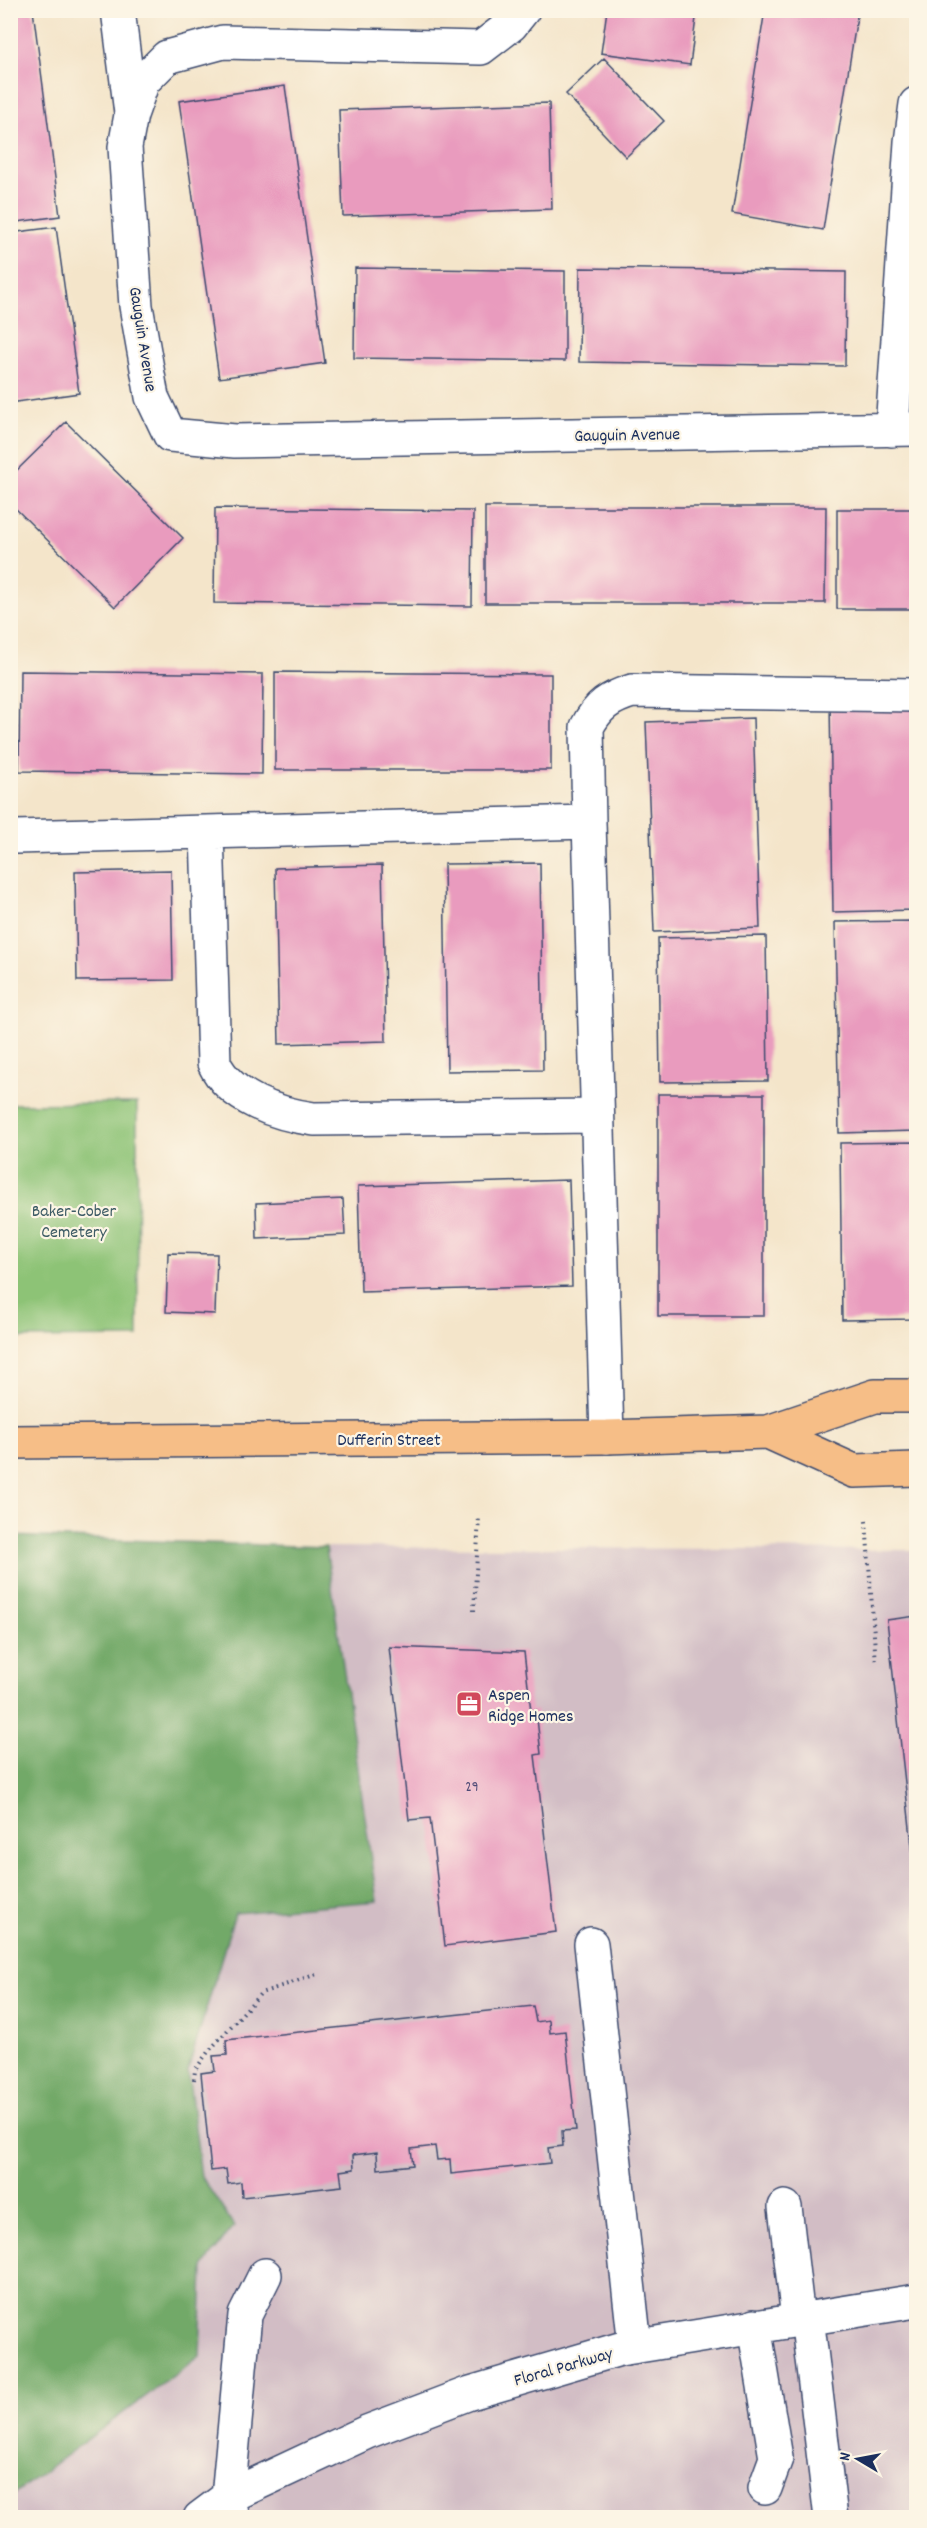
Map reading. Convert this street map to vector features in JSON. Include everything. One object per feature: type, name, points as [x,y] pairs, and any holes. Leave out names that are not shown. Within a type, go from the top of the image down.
[{"type":"main road","name":"Dufferin Street","points":[[10,1442],[607,1437],[768,1432],[875,1396],[916,1396]]},
{"type":"main road","name":"Dufferin Street","points":[[768,1432],[854,1471],[916,1469]]},
{"type":"street","points":[[117,10],[131,116]]},
{"type":"street","name":"Gauguin Avenue","points":[[524,10],[511,25],[481,48],[223,42],[167,57],[144,81],[131,116],[125,147],[136,306],[152,397],[170,435],[235,441],[904,429]]},
{"type":"street","points":[[904,429],[911,142],[916,104]]},
{"type":"street","points":[[607,1437],[587,727],[604,702],[615,696],[632,692],[916,695]]},
{"type":"street","points":[[16,837],[589,822]]},
{"type":"street","points":[[207,832],[214,1063],[220,1074],[234,1089],[266,1106],[298,1117],[314,1119],[597,1116]]},
{"type":"street","points":[[591,1944],[635,2346]]},
{"type":"street","points":[[785,2208],[831,2517]]},
{"type":"street","points":[[230,2507],[245,2315],[265,2275]]},
{"type":"street","name":"Floral Parkway","points":[[200,2517],[230,2507],[368,2432],[467,2394],[635,2346],[916,2301]]},
{"type":"street","points":[[754,2326],[776,2458],[765,2488]]},
{"type":"path","points":[[474,1611],[479,1516]]},
{"type":"path","points":[[866,1521],[876,1664]]},
{"type":"path","points":[[194,2080],[195,2070],[208,2052],[261,1993],[317,1974]]},
{"type":"shaded area","points":[[326,1547],[916,1550],[916,2517],[11,2518],[10,2496],[200,2356],[203,2266],[234,2226],[201,2176],[188,2070],[235,1913],[377,1901]]},
{"type":"green space","name":"Baker-Cober Cemetery","points":[[137,1103],[138,1337],[11,1338],[11,1104]]},
{"type":"green space","points":[[11,1536],[326,1547],[377,1901],[235,1913],[188,2070],[201,2176],[234,2226],[203,2267],[200,2356],[11,2496]]},
{"type":"building","points":[[10,10],[33,10],[60,216],[10,223]]},
{"type":"building","points":[[607,10],[697,10],[690,65],[601,53]]},
{"type":"building","points":[[765,10],[858,10],[823,230],[732,214]]},
{"type":"building","points":[[604,58],[664,121],[626,157],[566,94]]},
{"type":"building","points":[[285,86],[325,363],[219,378],[179,101]]},
{"type":"building","points":[[549,103],[552,209],[343,216],[339,110]]},
{"type":"building","points":[[56,227],[79,393],[10,403],[10,233]]},
{"type":"building","points":[[355,268],[565,271],[565,361],[354,358]]},
{"type":"building","points":[[580,268],[846,272],[845,366],[579,362]]},
{"type":"building","points":[[66,422],[183,538],[115,607],[10,503],[10,477]]},
{"type":"building","points":[[485,507],[826,507],[825,603],[485,603]]},
{"type":"building","points":[[215,508],[473,511],[472,606],[214,603]]},
{"type":"building","points":[[837,509],[916,509],[916,609],[837,609]]},
{"type":"building","points":[[20,671],[263,674],[262,774],[19,771]]},
{"type":"building","points":[[275,672],[551,674],[551,770],[275,770]]},
{"type":"building","points":[[916,700],[916,910],[833,912],[830,701]]},
{"type":"building","points":[[753,718],[760,928],[654,932],[646,722]]},
{"type":"building","points":[[540,863],[543,1070],[447,1071],[444,864]]},
{"type":"building","points":[[382,865],[386,1041],[279,1044],[275,868]]},
{"type":"building","points":[[171,870],[173,980],[77,981],[75,872]]},
{"type":"building","points":[[916,921],[916,1131],[839,1133],[835,922]]},
{"type":"building","points":[[766,936],[768,1081],[660,1082],[658,938]]},
{"type":"building","points":[[658,1094],[764,1094],[764,1316],[658,1316]]},
{"type":"building","points":[[916,1142],[916,1319],[842,1320],[840,1143]]},
{"type":"building","points":[[569,1180],[572,1286],[361,1292],[358,1186]]},
{"type":"building","points":[[343,1199],[345,1235],[257,1239],[256,1203]]},
{"type":"building","points":[[168,1253],[217,1254],[215,1314],[166,1312]]},
{"type":"building","points":[[916,1616],[916,1873],[915,1873],[887,1620]]},
{"type":"building","points":[[389,1647],[524,1652],[531,1711],[536,1710],[541,1754],[535,1755],[556,1932],[445,1946],[430,1818],[409,1820]]},
{"type":"building","points":[[533,2006],[536,2022],[549,2020],[550,2033],[565,2031],[576,2130],[562,2131],[563,2146],[548,2148],[550,2163],[451,2174],[450,2159],[437,2160],[435,2146],[411,2149],[413,2165],[378,2169],[377,2152],[353,2155],[354,2169],[340,2171],[342,2186],[242,2197],[241,2182],[228,2184],[226,2169],[211,2171],[201,2073],[215,2071],[213,2056],[227,2055],[226,2040]]},
{"type":"place","name":"Aspen Ridge Homes","points":[[469,1704]]}]
